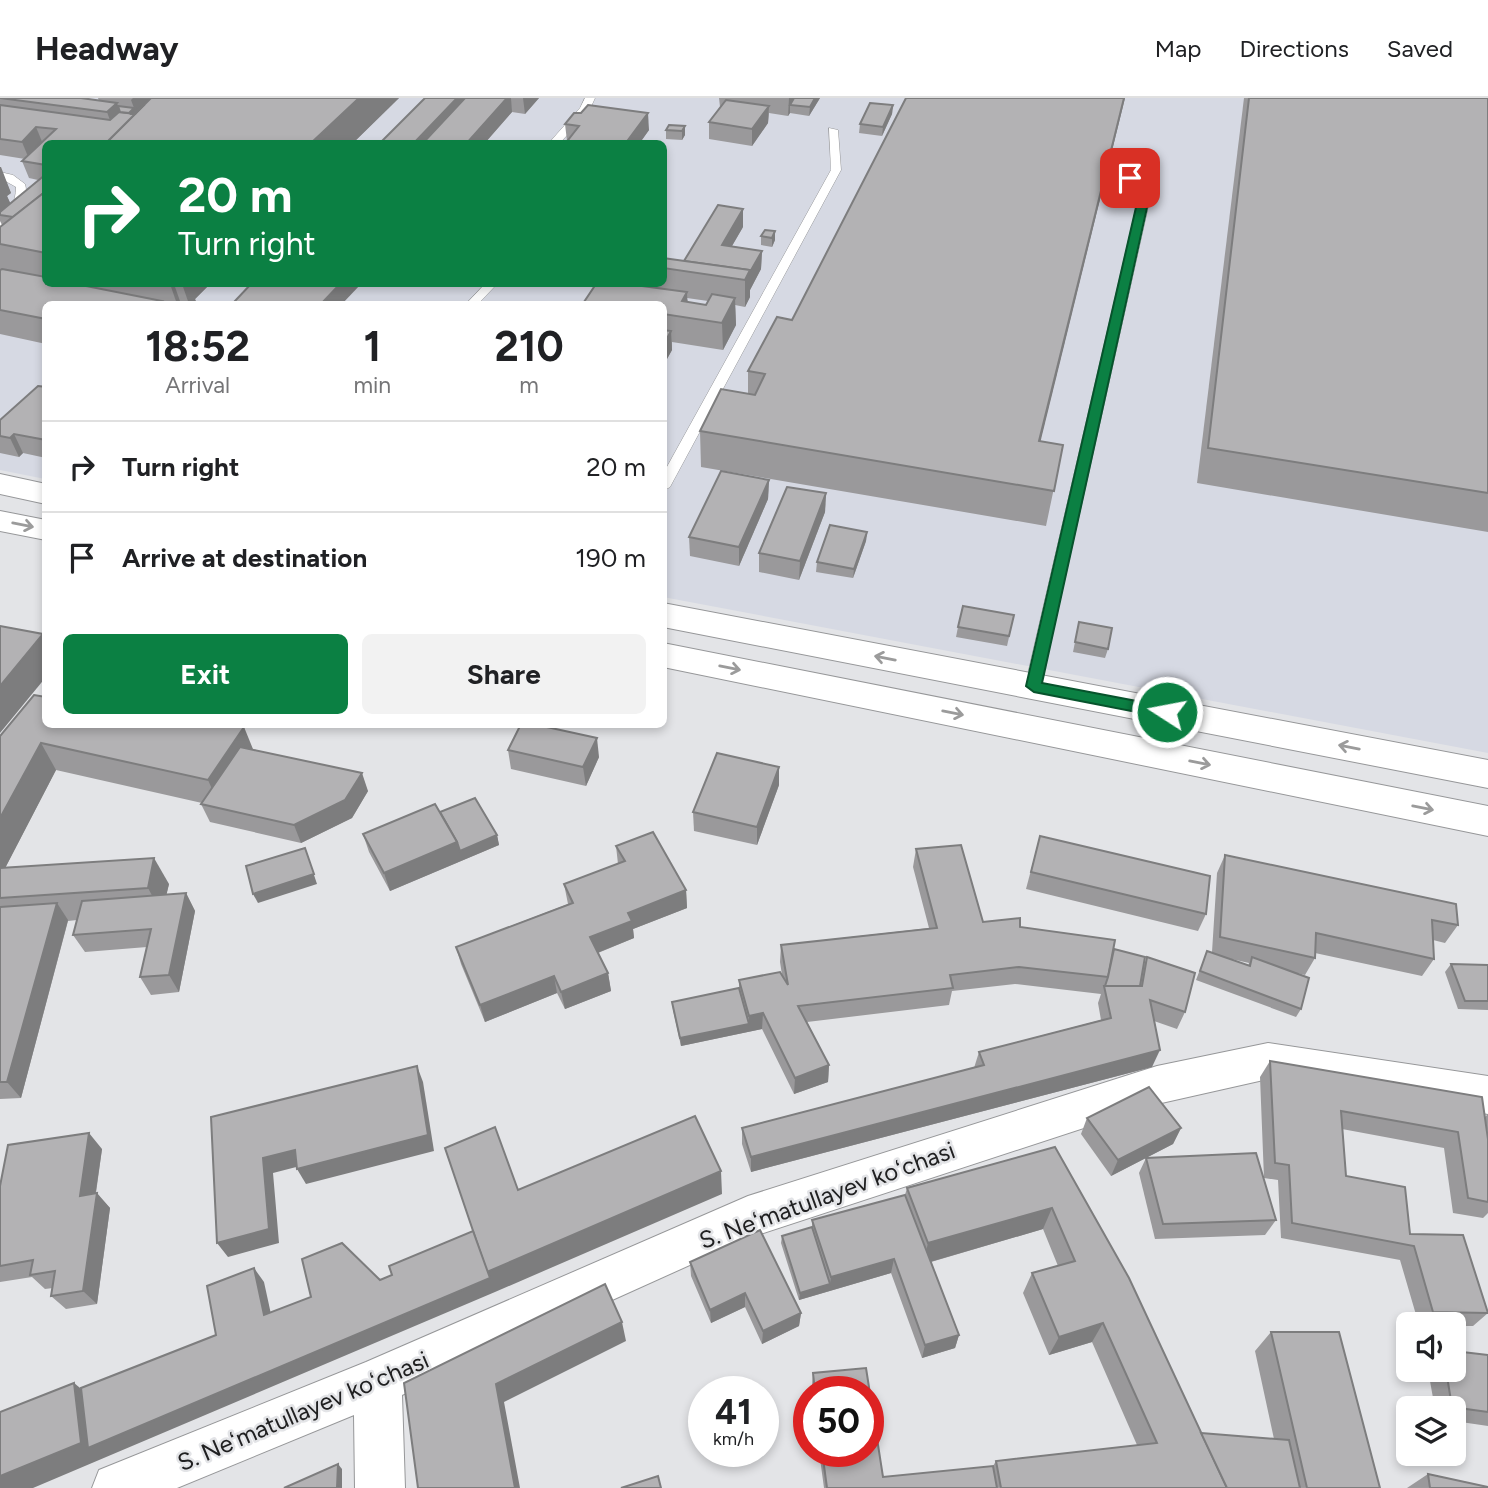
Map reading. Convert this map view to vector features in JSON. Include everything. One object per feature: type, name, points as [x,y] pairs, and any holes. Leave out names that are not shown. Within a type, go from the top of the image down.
[{"type":"main road","points":[[0,484],[42,493]]},
{"type":"main road","points":[[0,521],[42,529]]},
{"type":"main road","points":[[667,616],[1488,774]]},
{"type":"main road","points":[[667,655],[1488,821]]},
{"type":"street","name":"S. Neʻmatullayev koʻchasi","points":[[126,1486],[378,1381],[748,1217],[1157,1086],[1268,1061],[1488,1095]]},
{"type":"street","points":[[378,1381],[380,1488]]},
{"type":"lane","points":[[557,140],[585,109],[590,98]]},
{"type":"lane","points":[[667,480],[836,170],[833,130]]},
{"type":"lane","points":[[1034,686],[1143,203],[1139,184],[1117,173]]},
{"type":"lane","points":[[0,175],[9,177],[21,186],[22,196],[18,208],[0,227]]},
{"type":"lane","points":[[474,301],[488,287]]},
{"type":"shaded area","points":[[0,98],[1488,98],[1488,753],[667,598],[667,301],[42,301],[42,478],[0,470]]},
{"type":"building","points":[[0,98],[81,98],[117,103],[107,112]]},
{"type":"building","points":[[151,98],[359,98],[314,140],[109,140]]},
{"type":"building","points":[[425,98],[457,98],[417,140],[383,140]]},
{"type":"building","points":[[465,98],[507,98],[470,140],[426,140]]},
{"type":"building","points":[[794,98],[815,98],[810,107],[790,105]]},
{"type":"building","points":[[906,98],[1124,98],[1039,441],[1063,445],[1054,491],[700,431],[721,389],[755,395],[765,374],[748,371],[777,317],[792,320]]},
{"type":"building","points":[[1249,98],[1488,98],[1488,493],[1208,448]]},
{"type":"building","points":[[726,100],[769,106],[752,129],[709,122]]},
{"type":"building","points":[[870,103],[893,105],[883,127],[860,124]]},
{"type":"building","points":[[0,105],[110,120],[119,112],[135,114],[109,140],[44,140],[56,129],[36,127],[22,142],[0,139]]},
{"type":"building","points":[[588,105],[648,113],[628,140],[568,140],[579,126],[565,124],[574,113],[581,113]]},
{"type":"building","points":[[118,106],[134,108],[129,113],[120,112]]},
{"type":"building","points":[[669,125],[685,126],[682,131],[666,130]]},
{"type":"building","points":[[42,142],[42,164],[22,161]]},
{"type":"building","points":[[42,177],[42,194],[13,217],[0,215],[0,212]]},
{"type":"building","points":[[42,194],[42,252],[0,244],[0,227]]},
{"type":"building","points":[[718,205],[743,209],[722,245],[762,251],[750,272],[684,261]]},
{"type":"building","points":[[765,230],[775,231],[772,238],[761,236]]},
{"type":"building","points":[[667,259],[750,270],[745,280],[667,269]]},
{"type":"building","points":[[0,270],[42,276],[42,287],[91,287],[162,301],[42,301],[42,318],[0,310]]},
{"type":"building","points":[[248,287],[337,287],[324,301],[235,301]]},
{"type":"building","points":[[594,287],[650,287],[687,292],[682,301],[706,305],[712,294],[735,298],[722,323],[667,315],[667,301],[585,301]]},
{"type":"building","points":[[38,386],[42,386],[42,439],[14,434],[10,438],[0,436],[0,420]]},
{"type":"building","points":[[721,471],[769,480],[739,547],[689,537]]},
{"type":"building","points":[[787,487],[826,493],[800,561],[759,553]]},
{"type":"building","points":[[830,525],[867,532],[854,569],[817,562]]},
{"type":"building","points":[[963,606],[1014,615],[1009,636],[958,627]]},
{"type":"building","points":[[1079,622],[1112,628],[1108,649],[1075,642]]},
{"type":"building","points":[[0,626],[42,634],[42,635],[0,686]]},
{"type":"building","points":[[34,695],[42,696],[42,728],[243,728],[208,780],[41,743],[0,818],[0,736]]},
{"type":"building","points":[[519,728],[551,728],[597,738],[583,767],[508,750]]},
{"type":"building","points":[[240,747],[362,773],[345,800],[294,825],[201,804]]},
{"type":"building","points":[[717,753],[779,767],[757,827],[693,812]]},
{"type":"building","points":[[475,798],[497,835],[460,851],[440,812]]},
{"type":"building","points":[[435,804],[457,842],[384,873],[363,834]]},
{"type":"building","points":[[653,832],[686,890],[628,913],[632,921],[590,937],[608,973],[561,992],[554,976],[480,1005],[456,947],[573,903],[564,884],[625,861],[616,846]]},
{"type":"building","points":[[1040,836],[1210,876],[1206,914],[1031,872]]},
{"type":"building","points":[[961,845],[983,922],[1020,918],[1020,927],[1115,940],[1108,977],[1019,967],[950,975],[953,988],[798,1006],[829,1065],[795,1078],[763,1013],[749,1016],[739,980],[780,972],[788,985],[781,945],[937,928],[916,849]]},
{"type":"building","points":[[305,848],[314,874],[253,894],[246,866]]},
{"type":"building","points":[[1225,855],[1456,904],[1458,925],[1432,920],[1434,959],[1316,933],[1315,958],[1220,937]]},
{"type":"building","points":[[154,858],[148,888],[0,898],[0,868]]},
{"type":"building","points":[[186,893],[169,975],[140,977],[151,929],[73,935],[82,901]]},
{"type":"building","points":[[57,903],[7,1082],[0,1082],[0,907]]},
{"type":"building","points":[[1114,949],[1145,957],[1140,986],[1105,986]]},
{"type":"building","points":[[1207,951],[1250,966],[1252,957],[1309,978],[1301,1009],[1200,971]]},
{"type":"building","points":[[1147,957],[1195,973],[1185,1012],[1150,1000],[1160,1050],[751,1157],[742,1128],[984,1065],[979,1052],[1111,1018],[1104,986],[1142,986]]},
{"type":"building","points":[[1451,964],[1488,965],[1488,1001],[1465,1001]]},
{"type":"building","points":[[739,988],[749,1024],[680,1038],[672,1002]]},
{"type":"building","points":[[1270,1061],[1482,1097],[1488,1139],[1488,1202],[1468,1198],[1458,1132],[1341,1111],[1346,1176],[1405,1187],[1410,1234],[1463,1235],[1488,1313],[1433,1312],[1414,1246],[1292,1223],[1289,1165],[1275,1163]]},
{"type":"building","points":[[417,1066],[428,1135],[297,1169],[295,1150],[263,1158],[269,1229],[217,1243],[211,1117]]},
{"type":"building","points":[[1149,1087],[1181,1128],[1118,1160],[1087,1118]]},
{"type":"building","points":[[695,1116],[721,1171],[487,1272],[445,1148],[495,1127],[518,1190]]},
{"type":"building","points":[[89,1133],[80,1196],[97,1193],[83,1291],[51,1296],[55,1271],[30,1275],[33,1260],[0,1266],[0,1186],[8,1145]]},
{"type":"building","points":[[1055,1147],[1129,1278],[1227,1488],[1001,1488],[996,1461],[1157,1443],[1103,1323],[1059,1337],[1032,1273],[1075,1261],[1052,1208],[928,1243],[907,1188]]},
{"type":"building","points":[[1256,1153],[1276,1220],[1163,1224],[1146,1158]]},
{"type":"building","points":[[905,1195],[959,1335],[925,1345],[894,1259],[831,1277],[812,1220]]},
{"type":"building","points":[[812,1227],[830,1284],[800,1293],[782,1236]]},
{"type":"building","points":[[760,1230],[801,1313],[763,1331],[745,1293],[710,1310],[690,1262]]},
{"type":"building","points":[[473,1231],[490,1278],[88,1448],[81,1388],[216,1335],[207,1286],[254,1268],[264,1315],[311,1297],[302,1259],[342,1243],[380,1280],[392,1275],[389,1266]]},
{"type":"building","points":[[605,1284],[622,1322],[496,1384],[515,1488],[418,1488],[404,1383]]},
{"type":"building","points":[[1271,1332],[1339,1332],[1380,1488],[1307,1488]]},
{"type":"building","points":[[1466,1352],[1488,1355],[1488,1412],[1466,1409],[1466,1396],[1450,1396],[1448,1382],[1466,1382]]},
{"type":"building","points":[[866,1368],[867,1376],[813,1376],[813,1373]]},
{"type":"building","points":[[74,1383],[81,1443],[0,1476],[0,1412]]},
{"type":"building","points":[[1201,1433],[1289,1440],[1300,1488],[1227,1488]]},
{"type":"building","points":[[338,1464],[337,1488],[284,1488]]},
{"type":"building","points":[[993,1466],[997,1488],[827,1488],[824,1467],[881,1467],[883,1477]]},
{"type":"building","points":[[1428,1474],[1488,1487],[1488,1488],[1430,1488]]},
{"type":"building","points":[[658,1476],[661,1488],[621,1488]]},
{"type":"route","points":[[1130,178],[1139,184],[1143,203],[1034,686],[1167,712]]}]
